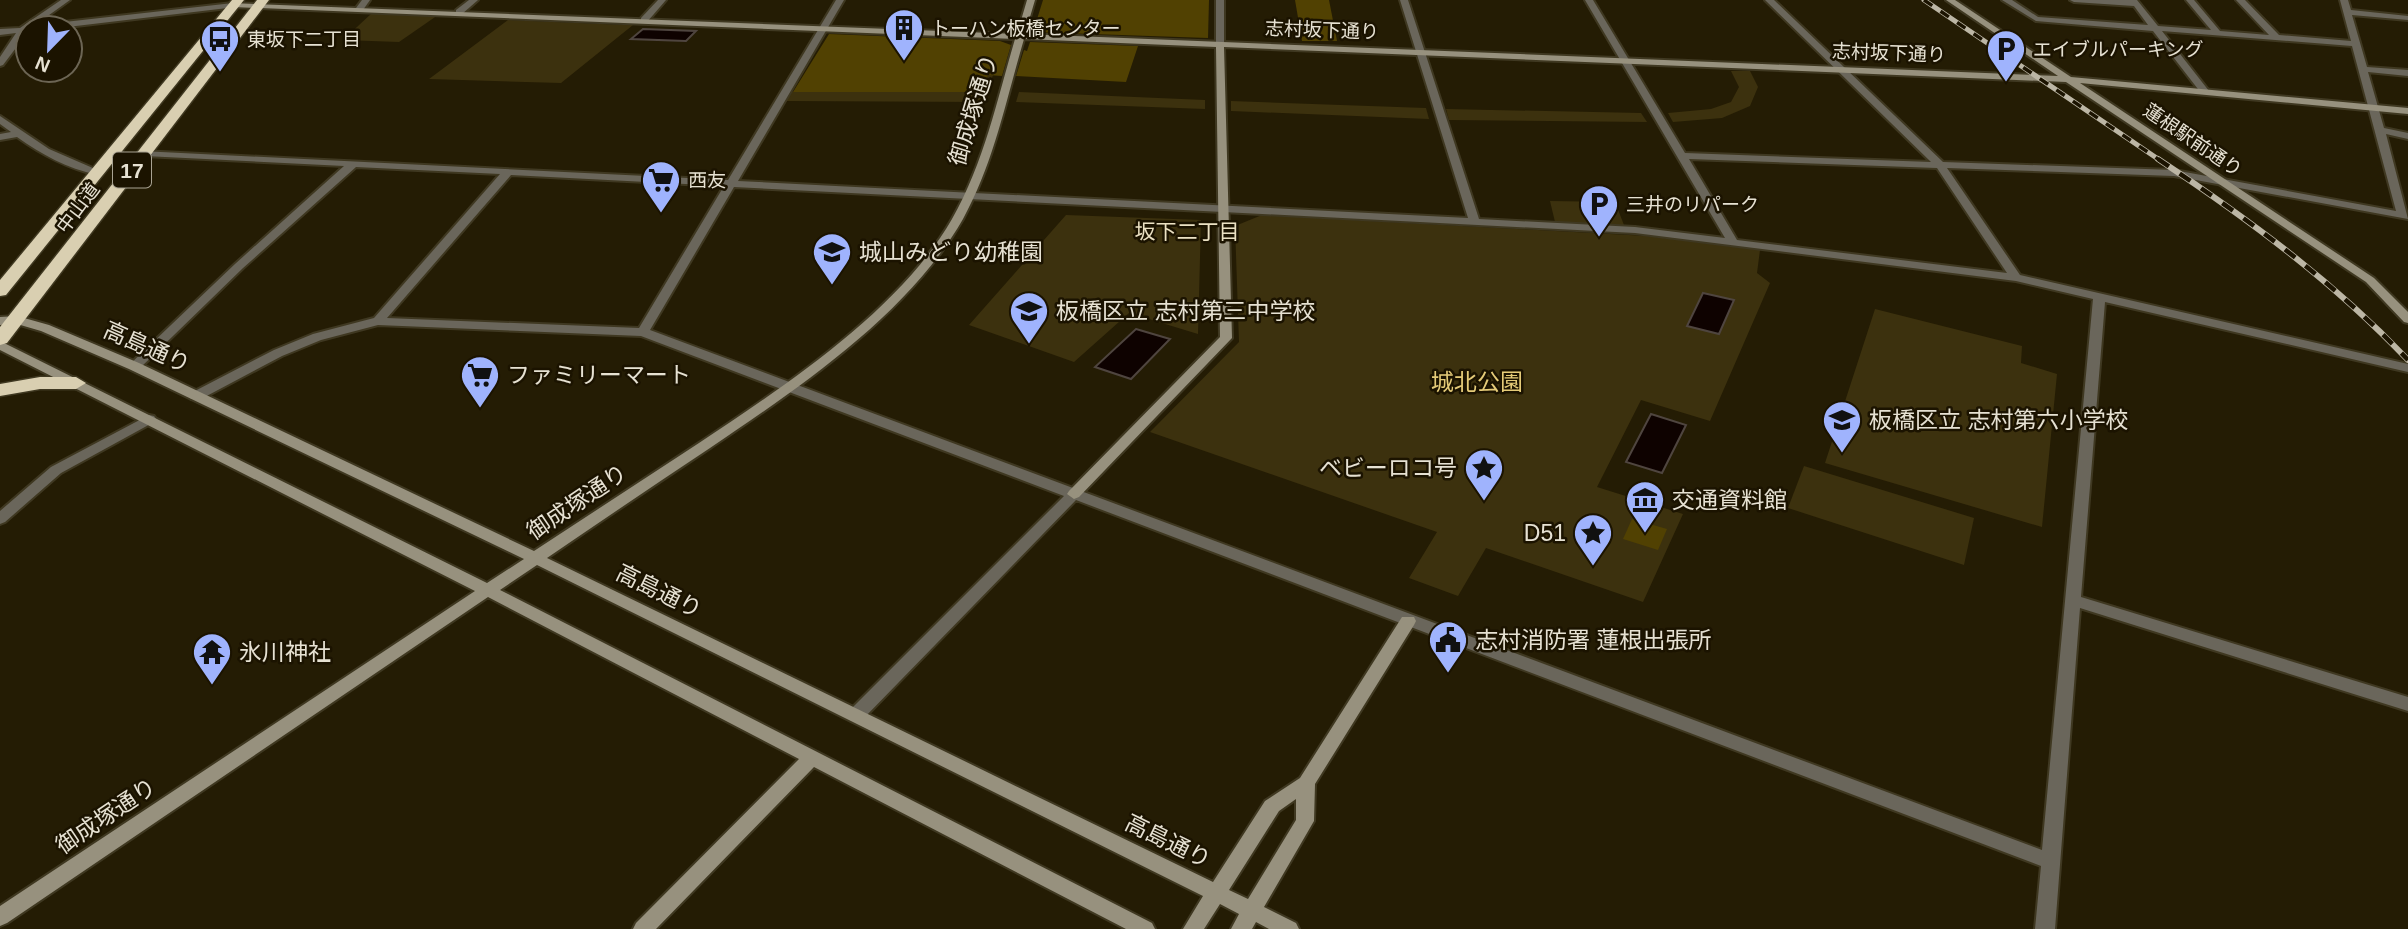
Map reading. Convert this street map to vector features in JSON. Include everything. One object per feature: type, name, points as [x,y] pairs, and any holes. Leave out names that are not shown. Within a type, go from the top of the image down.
[{"type":"highway","name":"中山道","points":[[0,291],[235,2]]},
{"type":"highway","name":"中山道","points":[[0,339],[261,2]]},
{"type":"highway","points":[[0,390],[40,383],[76,383]]},
{"type":"street","points":[[47,14],[66,0]]},
{"type":"street","points":[[459,12],[474,0]]},
{"type":"street","points":[[644,20],[662,0]]},
{"type":"street","points":[[643,332],[840,0]]},
{"type":"street","name":"御成塚通り","points":[[0,917],[788,388],[853,334],[907,285],[945,239],[970,196],[986,156],[1031,0]]},
{"type":"street","points":[[856,715],[1226,338],[1220,0]]},
{"type":"street","points":[[1404,0],[1475,222]]},
{"type":"street","points":[[1589,0],[1733,242]]},
{"type":"street","points":[[1769,0],[1940,165],[2016,278]]},
{"type":"street","name":"蓮根駅前通り","points":[[1950,0],[2370,280],[2408,319]]},
{"type":"street","points":[[2006,0],[2036,19],[2356,44]]},
{"type":"street","points":[[2074,0],[2135,2],[2204,91]]},
{"type":"street","points":[[2190,0],[2217,32]]},
{"type":"street","points":[[2240,0],[2276,37]]},
{"type":"street","points":[[1683,156],[2174,173],[2405,216],[2378,130],[2376,108],[2344,0]]},
{"type":"street","points":[[84,22],[235,2]]},
{"type":"street","name":"志村坂下通り","points":[[235,2],[363,4],[459,12],[2068,79],[2408,111]]},
{"type":"street","points":[[2348,12],[2408,18]]},
{"type":"street","points":[[0,63],[14,45]]},
{"type":"street","points":[[2363,69],[2408,73]]},
{"type":"street","points":[[0,118],[19,134],[69,165],[97,172]]},
{"type":"street","points":[[2378,130],[2408,136]]},
{"type":"street","points":[[0,137],[19,134]]},
{"type":"street","points":[[145,153],[1635,230],[2016,278],[2408,368]]},
{"type":"street","points":[[134,366],[239,266],[353,164]]},
{"type":"street","points":[[378,321],[508,172]]},
{"type":"street","points":[[2045,929],[2099,298]]},
{"type":"street","name":"高島通り","points":[[0,321],[17,320],[45,328],[134,366],[536,559],[1289,929]]},
{"type":"street","points":[[196,396],[278,353],[317,337],[378,321],[643,332],[2050,862]]},
{"type":"street","points":[[0,345],[489,591],[1144,929]]},
{"type":"street","points":[[0,519],[56,470],[149,419]]},
{"type":"street","points":[[2072,600],[2408,704]]},
{"type":"street","points":[[1193,929],[1272,806],[1306,783],[1408,621]]},
{"type":"street","points":[[643,929],[811,758]]},
{"type":"street","points":[[1241,929],[1305,821],[1306,783]]},
{"type":"green space","points":[[372,13],[438,15],[399,42],[343,40]]},
{"type":"green space","points":[[508,20],[633,25],[561,83],[429,79]]},
{"type":"green space","points":[[990,69],[995,69],[984,102],[786,101],[792,92],[981,92]]},
{"type":"green space","points":[[1731,71],[1750,71],[1758,87],[1750,106],[1722,118],[1673,122],[1668,113],[1711,109],[1731,102],[1739,87]]},
{"type":"green space","points":[[1019,92],[1205,100],[1205,109],[1016,102]]},
{"type":"green space","points":[[1231,101],[1426,108],[1429,119],[1231,111]]},
{"type":"green space","points":[[1446,109],[1641,113],[1647,122],[1449,120]]},
{"type":"green space","points":[[1550,201],[1615,202],[1624,225],[1555,222]]},
{"type":"green space","points":[[1066,215],[1201,220],[1198,334],[1129,313],[1074,362],[969,325]]},
{"type":"green space","name":"城北公園","points":[[1262,215],[1647,236],[1760,250],[1757,273],[1770,283],[1710,421],[1641,400],[1597,487],[1683,514],[1643,602],[1486,548],[1458,596],[1409,578],[1437,532],[1150,432],[1239,342],[1235,226]]},
{"type":"green space","points":[[1875,309],[2022,346],[2021,363],[2057,374],[2042,527],[1825,463]]},
{"type":"green space","points":[[1804,466],[1974,518],[1964,565],[1788,508]]},
{"type":"shaded area","points":[[643,29],[696,31],[686,41],[631,39]]},
{"type":"shaded area","points":[[1703,293],[1734,300],[1719,334],[1687,326]]},
{"type":"shaded area","points":[[1136,329],[1170,339],[1131,379],[1095,367]]},
{"type":"shaded area","points":[[1651,414],[1686,425],[1662,473],[1626,462]]},
{"type":"building","points":[[1043,0],[1209,0],[1208,38],[1033,32]]},
{"type":"building","points":[[1295,0],[1329,0],[1337,41],[1302,41]]},
{"type":"building","name":"トーハン板橋センター","points":[[829,34],[1000,41],[1011,45],[1002,76],[988,75],[982,92],[793,92]]},
{"type":"building","points":[[1030,42],[1138,46],[1126,82],[1016,76],[1024,50],[1027,51]]},
{"type":"building","name":"交通資料館","points":[[1632,519],[1667,529],[1658,550],[1623,539]]},
{"type":"railway","points":[[1924,0],[2161,161]]},
{"type":"railway","points":[[2158,159],[2289,252],[2350,304],[2408,360]]},
{"type":"place","name":"トーハン板橋センター","points":[[904,62]]},
{"type":"place","name":"東坂下二丁目","points":[[220,73]]},
{"type":"place","name":"エイブルパーキング","points":[[2006,83]]},
{"type":"place","name":"西友","points":[[661,214]]},
{"type":"place","name":"三井のリパーク","points":[[1599,238]]},
{"type":"place","name":"城山みどり幼稚園","points":[[832,286]]},
{"type":"place","name":"板橋区立 志村第三中学校","points":[[1029,345]]},
{"type":"place","name":"ファミリーマート","points":[[480,409]]},
{"type":"place","name":"板橋区立 志村第六小学校","points":[[1842,454]]},
{"type":"place","name":"ベビーロコ号","points":[[1484,502]]},
{"type":"place","name":"交通資料館","points":[[1645,534]]},
{"type":"place","name":"D51","points":[[1593,567]]},
{"type":"place","name":"志村消防署 蓮根出張所","points":[[1448,674]]},
{"type":"place","name":"氷川神社","points":[[212,686]]},
{"type":"district","name":"坂下二丁目","points":[[1187,231]]}]
